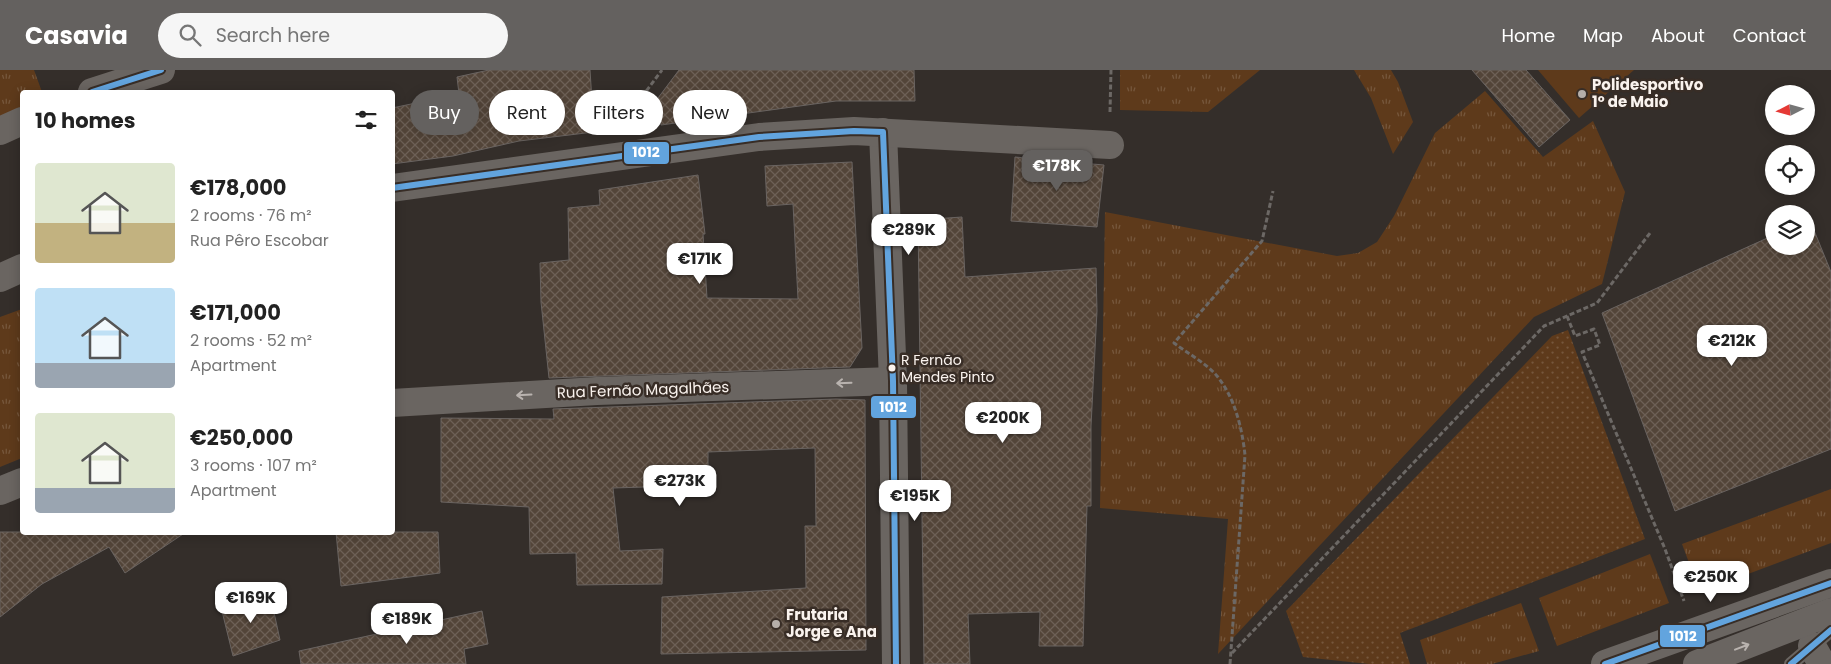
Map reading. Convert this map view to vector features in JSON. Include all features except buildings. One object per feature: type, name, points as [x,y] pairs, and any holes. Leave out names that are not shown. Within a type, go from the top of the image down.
[{"type":"street","points":[[98,90],[161,70]]},
{"type":"street","points":[[0,131],[20,121]]},
{"type":"street","points":[[395,188],[759,137],[854,131],[1110,145]]},
{"type":"street","points":[[883,132],[893,381],[896,664]]},
{"type":"street","points":[[0,278],[20,269]]},
{"type":"street","name":"Rua Fernão Magalhães","points":[[395,402],[598,391],[893,381]]},
{"type":"street","points":[[0,491],[20,483]]},
{"type":"street","points":[[1605,664],[1831,583]]},
{"type":"street","points":[[1697,664],[1831,612]]},
{"type":"lane","points":[[1791,664],[1822,647]]},
{"type":"path","points":[[596,160],[662,70]]},
{"type":"path","points":[[1110,70],[1110,145]]},
{"type":"path","points":[[1230,664],[1245,455],[1243,432],[1232,400],[1216,375],[1174,343],[1262,241],[1273,191]]},
{"type":"path","points":[[1232,653],[1544,326],[1597,303],[1650,233]]},
{"type":"path","points":[[1568,316],[1575,336],[1594,329],[1600,346],[1582,352],[1665,548],[1685,605]]},
{"type":"green space","points":[[0,70],[34,70],[41,90],[20,90],[20,111],[0,120]]},
{"type":"green space","points":[[1120,70],[1260,70],[1208,112],[1120,110]]},
{"type":"green space","points":[[1354,70],[1391,70],[1398,82],[1413,122],[1393,154],[1371,98]]},
{"type":"green space","name":"Polidesportivo 1º de Maio","points":[[1538,70],[1634,70],[1579,118]]},
{"type":"green space","points":[[1485,91],[1543,157],[1593,121],[1625,192],[1602,284],[1534,317],[1218,654],[1228,519],[1100,508],[1105,212],[1337,256],[1358,253],[1377,242],[1394,216],[1435,133]]},
{"type":"green space","points":[[20,310],[20,459],[0,467],[0,317]]},
{"type":"green space","points":[[1568,330],[1645,539],[1400,633],[1410,664],[1369,664],[1303,657],[1286,611],[1552,336]]},
{"type":"green space","points":[[1831,489],[1831,543],[1700,592],[1682,544]]},
{"type":"green space","points":[[1650,554],[1669,603],[1557,646],[1539,598]]},
{"type":"green space","points":[[1521,603],[1539,651],[1492,664],[1427,664],[1420,640]]},
{"type":"transit line","name":"1012","points":[[98,90],[161,70]]},
{"type":"transit line","name":"1012","points":[[395,188],[759,137],[854,131],[883,132],[893,381],[896,664]]},
{"type":"transit line","name":"1012","points":[[1605,664],[1831,583]]},
{"type":"transit line","name":"1012","points":[[1791,664],[1831,630]]},
{"type":"place","name":"Polidesportivo 1º de Maio","points":[[1582,94]]},
{"type":"place","name":"R Fernão Mendes Pinto","points":[[892,368]]},
{"type":"place","name":"Frutaria Jorge e Ana","points":[[776,624]]}]
